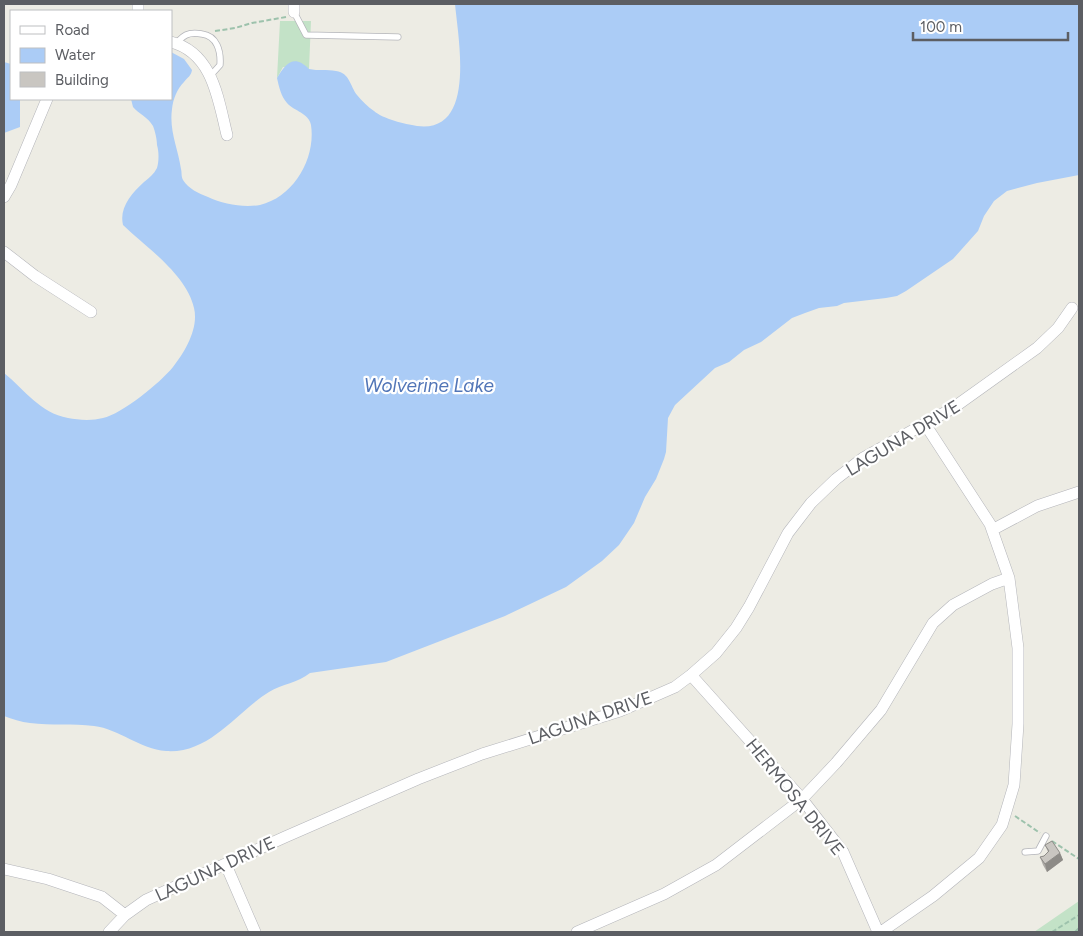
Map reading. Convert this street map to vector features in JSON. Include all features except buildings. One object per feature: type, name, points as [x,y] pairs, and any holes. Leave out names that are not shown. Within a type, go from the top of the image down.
[{"type":"street","points":[[174,42],[190,50],[202,61],[210,75],[227,135]]},
{"type":"street","points":[[4,197],[11,185],[46,100]]},
{"type":"street","points":[[4,252],[36,276],[91,312]]},
{"type":"street","name":"LAGUNA DRIVE","points":[[109,932],[125,915],[146,900],[418,779],[482,754],[620,711],[675,686],[716,653],[736,628],[788,533],[811,503],[836,479],[863,458],[968,399],[1037,348],[1058,328],[1072,308]]},
{"type":"street","points":[[880,932],[933,896],[979,858],[1002,825],[1014,785],[1018,724],[1018,648],[1009,578],[990,524],[925,424]]},
{"type":"street","points":[[992,530],[1037,506],[1079,492]]},
{"type":"street","points":[[577,932],[664,894],[716,865],[802,798],[836,764],[881,710],[933,623],[953,605],[992,584],[1009,578]]},
{"type":"street","name":"HERMOSA DRIVE","points":[[691,675],[802,798],[843,852],[880,932]]},
{"type":"street","points":[[226,865],[255,932]]},
{"type":"street","points":[[4,869],[48,879],[102,897],[125,915]]},
{"type":"lane","points":[[294,8],[306,35],[398,37]]},
{"type":"lane","points":[[174,42],[186,35],[196,33],[214,39],[220,53],[220,65],[210,75]]},
{"type":"lane","points":[[1025,852],[1039,853],[1046,836]]},
{"type":"path","points":[[196,33],[201,30],[217,31],[284,18],[294,8]]},
{"type":"path","points":[[1052,932],[1079,915]]},
{"type":"path","points":[[1075,932],[1079,928]]},
{"type":"green space","points":[[280,21],[311,21],[309,69],[283,67],[277,78]]},
{"type":"green space","points":[[1079,901],[1079,932],[1034,932]]},
{"type":"water","name":"Wolverine Lake","points":[[455,4],[1079,4],[1079,175],[1007,191],[994,201],[984,216],[978,231],[953,259],[897,296],[819,308],[792,318],[761,342],[744,350],[729,362],[715,368],[675,405],[668,418],[664,459],[634,523],[619,545],[602,561],[566,587],[505,616],[386,662],[310,673],[269,692],[209,739],[196,746],[182,750],[166,751],[147,747],[112,731],[94,726],[30,723],[4,716],[4,373],[33,400],[49,411],[68,418],[81,420],[103,418],[120,411],[167,374],[178,361],[186,347],[195,324],[194,308],[190,296],[175,273],[123,225],[124,207],[135,191],[157,168],[158,159],[153,126],[149,120],[133,107],[131,100],[172,100],[172,53],[184,59],[192,70],[176,94],[171,117],[183,180],[194,190],[220,202],[240,206],[260,205],[272,201],[292,185],[306,163],[310,150],[312,138],[310,121],[287,103],[277,78],[287,65],[295,61],[304,64],[309,69],[341,72],[347,77],[359,97],[378,114],[394,121],[417,126],[436,124],[449,115],[456,100],[460,81],[459,39]]},
{"type":"water","points":[[4,62],[10,64],[10,100],[20,100],[20,127],[4,133]]}]
